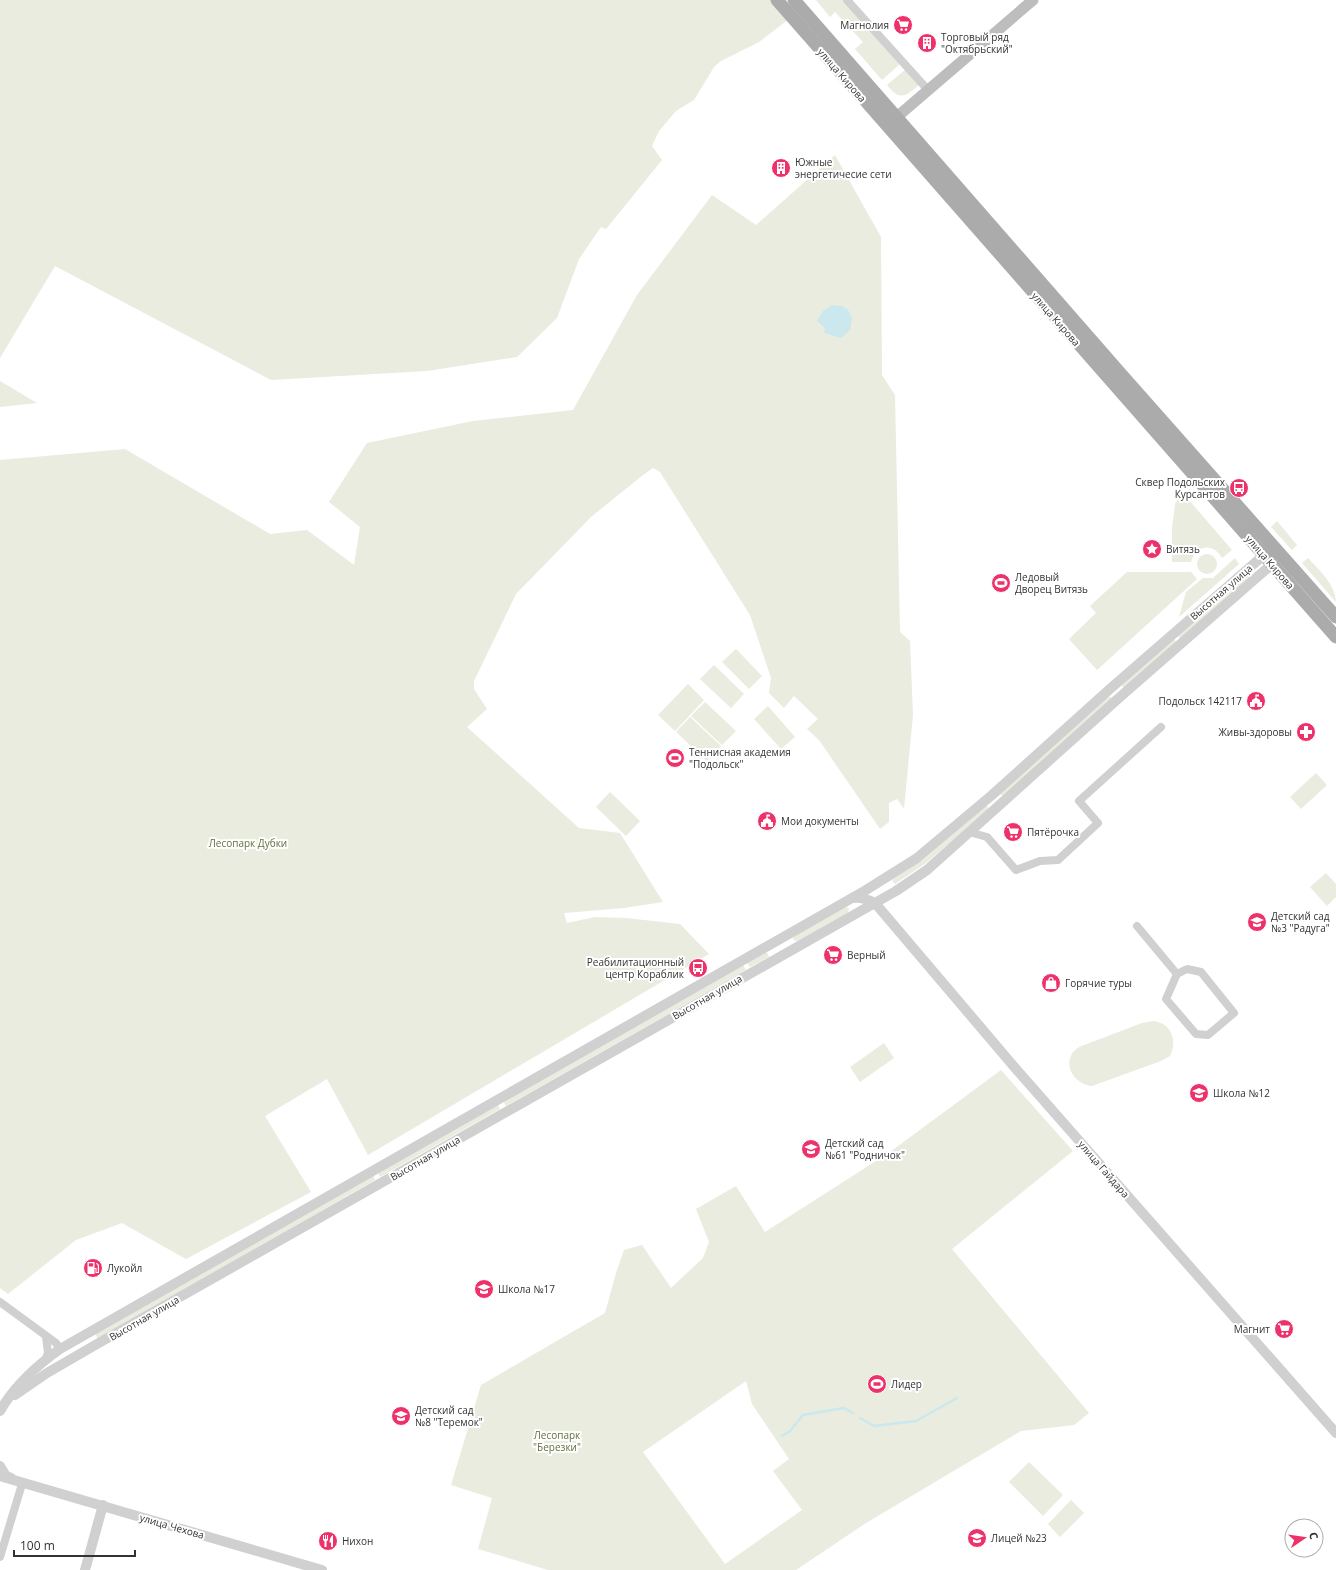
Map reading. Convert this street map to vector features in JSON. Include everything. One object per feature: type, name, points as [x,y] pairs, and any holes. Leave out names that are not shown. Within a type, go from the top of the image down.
[{"type":"main road","name":"улица Кирова","points":[[777,0],[892,122],[1120,373],[1336,617]]},
{"type":"main road","name":"улица Кирова","points":[[794,0],[892,122],[1336,637]]},
{"type":"main road","points":[[892,122],[1033,0]]},
{"type":"street","points":[[848,0],[928,90]]},
{"type":"street","name":"Высотная улица","points":[[2,1405],[18,1385],[45,1360],[60,1349],[851,898],[917,858],[1111,688],[1268,559],[1279,552]]},
{"type":"street","name":"Высотная улица","points":[[2,1405],[47,1373],[896,891],[927,870],[1120,697],[1268,559]]},
{"type":"street","points":[[1111,688],[1120,697]]},
{"type":"street","points":[[969,832],[987,837],[1016,870],[1040,861],[1058,860],[1098,823],[1079,801],[1161,727]]},
{"type":"street","points":[[989,796],[998,806]]},
{"type":"street","points":[[874,903],[876,888],[882,880]]},
{"type":"street","points":[[851,898],[860,897],[868,899],[874,903]]},
{"type":"street","name":"улица Гайдара","points":[[874,903],[1016,1069],[1336,1433]]},
{"type":"street","points":[[1137,926],[1176,974]]},
{"type":"street","points":[[775,941],[783,954]]},
{"type":"street","points":[[1187,969],[1201,972],[1234,1013],[1208,1035],[1196,1034],[1166,999],[1176,974],[1187,969]]},
{"type":"street","points":[[0,1302],[60,1349],[68,1362]]},
{"type":"street","points":[[45,1360],[48,1353],[46,1337]]},
{"type":"street","name":"улица Чехова","points":[[0,1466],[6,1476],[22,1484]]},
{"type":"street","name":"улица Чехова","points":[[0,1476],[22,1484],[103,1505],[322,1570]]},
{"type":"street","points":[[0,1557],[22,1484]]},
{"type":"street","points":[[85,1570],[103,1505]]},
{"type":"green space","points":[[0,0],[772,0],[789,19],[759,42],[721,61],[714,67],[694,100],[676,111],[659,131],[652,146],[662,160],[606,229],[601,227],[579,259],[557,318],[517,357],[427,371],[271,380],[55,266],[0,358]]},
{"type":"green space","points":[[816,0],[843,0],[901,63],[882,80],[855,49],[863,42],[835,12],[830,17]]},
{"type":"green space","points":[[906,69],[920,84],[907,94],[896,94],[887,85]]},
{"type":"green space","name":"Лесопарк Дубки","points":[[835,155],[881,237],[882,375],[895,395],[900,632],[910,641],[913,715],[904,809],[897,799],[889,803],[889,822],[880,829],[819,740],[807,729],[818,719],[794,696],[784,708],[769,693],[771,678],[750,615],[660,472],[653,468],[591,517],[516,594],[474,681],[474,689],[487,709],[467,727],[579,828],[620,833],[663,902],[624,908],[564,913],[567,923],[595,917],[626,918],[680,924],[709,954],[368,1155],[327,1079],[265,1116],[311,1192],[186,1259],[122,1223],[76,1240],[8,1294],[0,1288],[0,460],[125,449],[270,534],[307,530],[354,565],[360,527],[329,502],[367,443],[473,421],[573,410],[637,295],[712,195],[756,225]]},
{"type":"green space","points":[[0,381],[37,403],[0,407]]},
{"type":"green space","points":[[1182,492],[1232,550],[1222,558],[1214,549],[1205,548],[1201,549],[1193,556],[1191,562],[1172,562],[1172,528],[1175,504]]},
{"type":"green space","points":[[1277,521],[1297,545],[1292,550],[1271,527]]},
{"type":"green space","points":[[1203,554],[1211,554],[1217,560],[1217,568],[1211,574],[1203,574],[1197,568],[1197,560]]},
{"type":"green space","points":[[1235,558],[1239,564],[1179,617],[1186,592],[1203,578],[1213,578]]},
{"type":"green space","points":[[1308,558],[1330,584],[1336,602],[1302,563]]},
{"type":"green space","points":[[1127,572],[1191,572],[1197,579],[1097,670],[1069,639],[1096,613],[1090,606]]},
{"type":"green space","points":[[1248,574],[1251,578],[1181,639],[1178,636]]},
{"type":"green space","points":[[1174,639],[1177,643],[1125,687],[1122,687],[1122,684]]},
{"type":"green space","points":[[736,649],[762,676],[749,689],[722,662]]},
{"type":"green space","points":[[714,665],[744,694],[731,708],[700,679]]},
{"type":"green space","points":[[688,684],[704,700],[675,731],[658,715]]},
{"type":"green space","points":[[1108,697],[1111,697],[1111,700],[1004,796],[1001,795],[1000,792]]},
{"type":"green space","points":[[705,702],[736,731],[722,745],[691,716]]},
{"type":"green space","points":[[768,706],[795,737],[781,749],[754,719]]},
{"type":"green space","points":[[690,717],[721,746],[707,761],[676,732]]},
{"type":"green space","points":[[1316,773],[1327,785],[1301,809],[1290,797]]},
{"type":"green space","points":[[610,792],[640,821],[626,836],[596,807]]},
{"type":"green space","points":[[986,806],[989,810],[926,863],[895,884],[892,880],[924,859]]},
{"type":"green space","points":[[1326,873],[1336,884],[1336,897],[1327,906],[1310,887]]},
{"type":"green space","points":[[844,907],[849,908],[848,913],[798,941],[793,940],[794,935]]},
{"type":"green space","points":[[766,952],[769,957],[750,967],[747,963]]},
{"type":"green space","points":[[743,965],[746,970],[506,1106],[503,1101]]},
{"type":"green space","points":[[1153,1021],[1164,1025],[1171,1033],[1173,1044],[1170,1056],[1161,1061],[1092,1086],[1082,1083],[1073,1075],[1069,1065],[1070,1060],[1073,1052],[1079,1047],[1142,1023]]},
{"type":"green space","points":[[884,1043],[894,1058],[860,1082],[850,1067]]},
{"type":"green space","name":"Лесопарк \"Березки\"","points":[[1001,1070],[1073,1151],[952,1249],[1089,1413],[1074,1425],[1021,1431],[866,1523],[796,1570],[548,1570],[478,1549],[492,1498],[451,1485],[481,1385],[605,1313],[624,1250],[642,1245],[671,1288],[703,1258],[709,1242],[696,1209],[736,1186],[765,1232],[890,1152]],"holes":[[[746,1381],[752,1404],[789,1459],[773,1471],[802,1510],[725,1564],[643,1452]]]},
{"type":"green space","points":[[498,1104],[500,1109],[380,1177],[378,1173]]},
{"type":"green space","points":[[373,1175],[375,1180],[98,1339],[95,1334]]},
{"type":"green space","points":[[1029,1462],[1063,1495],[1043,1516],[1009,1482]]},
{"type":"green space","points":[[1071,1500],[1084,1513],[1060,1537],[1048,1524]]},
{"type":"water","points":[[832,305],[842,306],[848,310],[852,318],[850,330],[841,338],[824,333],[825,328],[817,321],[823,311]]},
{"type":"waterway","points":[[860,1418],[874,1426],[916,1421],[957,1398]]},
{"type":"waterway","points":[[782,1436],[790,1431],[803,1415],[844,1408],[853,1413]]},
{"type":"place","name":"Магнолия","points":[[903,25]]},
{"type":"place","name":"Торговый ряд \"Октябрьский\"","points":[[927,43]]},
{"type":"place","name":"Южные энергетичесие сети","points":[[781,168]]},
{"type":"place","name":"Сквер Подольских Курсантов","points":[[1239,488]]},
{"type":"place","name":"Витязь","points":[[1152,549]]},
{"type":"place","name":"Ледовый Дворец Витязь","points":[[1001,583]]},
{"type":"place","name":"Подольск 142117","points":[[1256,701]]},
{"type":"place","name":"Живы-здоровы","points":[[1306,732]]},
{"type":"place","name":"Теннисная академия \"Подольск\"","points":[[675,758]]},
{"type":"place","name":"Мои документы","points":[[767,821]]},
{"type":"place","name":"Пятёрочка","points":[[1013,832]]},
{"type":"place","name":"Детский сад №3 \"Радуга\"","points":[[1257,922]]},
{"type":"place","name":"Верный","points":[[833,955]]},
{"type":"place","name":"Реабилитационный центр Кораблик","points":[[698,968]]},
{"type":"place","name":"Горячие туры","points":[[1051,983]]},
{"type":"place","name":"Школа №12","points":[[1199,1093]]},
{"type":"place","name":"Детский сад №61 \"Родничок\"","points":[[811,1149]]},
{"type":"place","name":"Лукойл","points":[[93,1268]]},
{"type":"place","name":"Школа №17","points":[[484,1289]]},
{"type":"place","name":"Магнит","points":[[1284,1329]]},
{"type":"place","name":"Лидер","points":[[877,1384]]},
{"type":"place","name":"Детский сад №8 \"Теремок\"","points":[[401,1416]]},
{"type":"place","name":"Лицей №23","points":[[977,1538]]},
{"type":"place","name":"Нихон","points":[[328,1541]]}]
